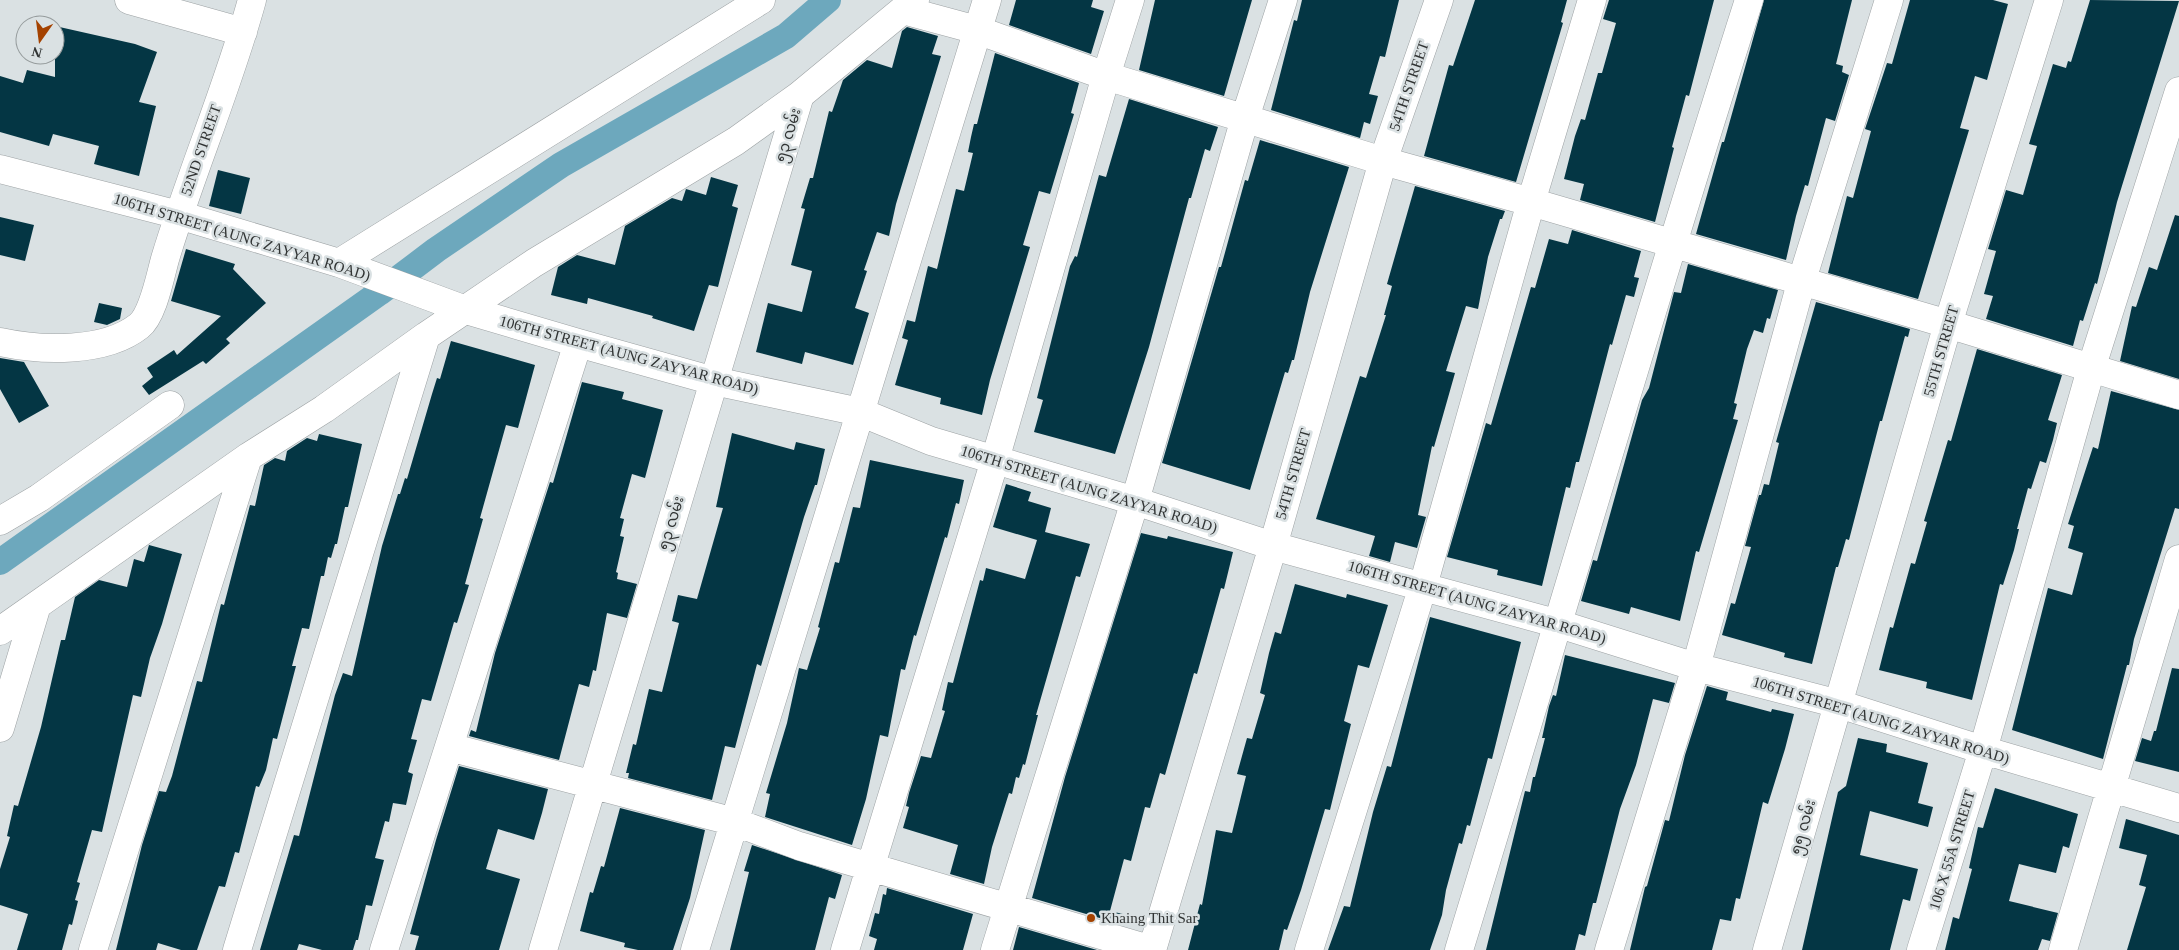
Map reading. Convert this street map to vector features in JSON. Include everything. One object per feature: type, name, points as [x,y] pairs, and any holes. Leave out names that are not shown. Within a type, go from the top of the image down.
[{"type":"street","points":[[129,0],[243,32]]},
{"type":"street","name":"52ND STREET","points":[[11,344],[64,348],[118,339],[141,325],[152,306],[179,215],[243,32],[252,0]]},
{"type":"street","points":[[350,267],[761,0]]},
{"type":"street","points":[[696,950],[977,30],[988,0]]},
{"type":"street","points":[[845,950],[995,460],[1106,76],[1130,0]]},
{"type":"street","points":[[995,950],[1135,501],[1246,118],[1283,0]]},
{"type":"street","name":"54TH STREET","points":[[1152,950],[1384,161],[1438,0]]},
{"type":"street","points":[[1309,950],[1423,586],[1531,202],[1592,0]]},
{"type":"street","points":[[1459,950],[1560,624],[1671,244],[1749,0]]},
{"type":"street","points":[[1608,950],[1696,667],[1801,282],[1889,0]]},
{"type":"street","name":"55TH STREET","points":[[1839,704],[1948,324],[2049,0]]},
{"type":"street","points":[[0,631],[248,457],[324,409],[426,336],[453,305],[534,263],[736,141],[800,95],[909,5],[1106,76],[1384,161],[1948,324],[2179,395]]},
{"type":"street","name":"106 X 55A STREET","points":[[1921,950],[1983,750],[2092,369],[2179,91]]},
{"type":"street","name":"၅၃ လမ်း","points":[[543,950],[800,95]]},
{"type":"street","name":"106TH STREET (AUNG ZAYYAR ROAD)","points":[[0,169],[179,215],[350,267],[453,305],[578,343],[714,381],[860,412],[931,442],[1135,501],[1272,546],[1560,624],[1696,667],[1839,704],[1983,750],[2179,808]]},
{"type":"street","points":[[236,950],[426,336]]},
{"type":"street","points":[[384,950],[578,343]]},
{"type":"street","points":[[0,520],[38,498],[170,404]]},
{"type":"street","points":[[93,950],[248,457]]},
{"type":"street","points":[[2063,950],[2113,788],[2179,559]]},
{"type":"street","points":[[0,728],[37,605]]},
{"type":"street","name":"၅၅ လမ်း","points":[[1767,950],[1839,704]]},
{"type":"street","points":[[449,747],[735,822],[800,846],[870,865],[1152,950]]},
{"type":"building","points":[[1016,0],[1093,0],[1091,7],[1104,11],[1091,54],[1009,25]]},
{"type":"building","points":[[1155,0],[1252,0],[1224,96],[1139,70]]},
{"type":"building","points":[[1302,0],[1399,0],[1385,57],[1380,56],[1369,94],[1378,96],[1370,124],[1364,122],[1360,138],[1271,110],[1294,20],[1297,21]]},
{"type":"building","points":[[1475,0],[1567,0],[1561,22],[1563,23],[1516,182],[1424,156],[1449,65],[1453,66]]},
{"type":"building","points":[[1609,0],[1714,0],[1689,96],[1686,95],[1672,147],[1674,148],[1655,222],[1580,200],[1584,184],[1564,179],[1575,136],[1581,119],[1585,120],[1598,73],[1602,73],[1616,23],[1603,19]]},
{"type":"building","points":[[1764,0],[1852,0],[1836,64],[1843,66],[1842,72],[1849,75],[1835,121],[1826,118],[1808,186],[1805,185],[1796,216],[1786,260],[1696,234]]},
{"type":"building","points":[[1910,0],[1993,0],[2008,4],[1987,80],[1975,76],[1960,128],[1969,130],[1918,299],[1828,273],[1847,196],[1853,198],[1871,131],[1865,129],[1887,63],[1892,64]]},
{"type":"building","points":[[2090,0],[2179,1],[2117,202],[2097,284],[2095,283],[2083,321],[2080,320],[2073,346],[1986,319],[1993,296],[1984,294],[1996,251],[1988,249],[2006,190],[2023,195],[2037,146],[2029,144],[2053,64],[2066,68],[2068,61],[2071,62]]},
{"type":"building","points":[[907,27],[938,36],[932,54],[941,56],[896,204],[889,236],[877,232],[864,270],[867,271],[855,308],[869,313],[853,365],[805,352],[802,364],[756,352],[768,303],[802,312],[812,271],[791,265],[805,209],[801,208],[810,178],[813,178],[829,111],[832,112],[843,80],[867,60],[892,68],[902,31]]},
{"type":"building","points":[[65,28],[135,44],[157,52],[139,102],[156,106],[139,176],[94,164],[99,146],[53,134],[49,146],[0,132],[0,76],[23,83],[27,70],[55,77],[55,65],[65,65]]},
{"type":"building","points":[[995,53],[1079,83],[1071,113],[1074,114],[1050,194],[1039,191],[1023,245],[1030,247],[990,380],[982,415],[940,404],[941,398],[895,385],[908,340],[902,338],[907,320],[915,322],[928,266],[937,269],[956,189],[964,191],[973,153],[968,152],[971,137],[974,124],[977,124]]},
{"type":"building","points":[[1129,99],[1218,127],[1210,151],[1205,149],[1191,198],[1189,198],[1149,347],[1115,454],[1034,432],[1043,400],[1037,398],[1070,266],[1075,256],[1077,257],[1099,175],[1106,177]]},
{"type":"building","points":[[1260,140],[1349,167],[1310,292],[1294,360],[1292,360],[1288,373],[1285,372],[1250,490],[1162,463],[1245,180],[1248,181]]},
{"type":"building","points":[[218,170],[250,178],[241,214],[209,206]]},
{"type":"building","points":[[711,177],[738,185],[732,206],[738,208],[718,287],[709,285],[694,331],[652,318],[653,316],[588,298],[587,304],[551,295],[558,267],[577,255],[615,265],[625,226],[672,198],[682,201],[686,189],[706,195]]},
{"type":"building","points":[[1415,186],[1505,211],[1502,219],[1500,219],[1488,257],[1478,309],[1466,306],[1446,371],[1455,373],[1434,447],[1432,446],[1418,515],[1426,517],[1417,548],[1395,542],[1390,562],[1369,556],[1375,536],[1316,519],[1360,376],[1366,378],[1386,315],[1384,315],[1392,286],[1387,284]]},
{"type":"building","points":[[2175,215],[2179,216],[2179,379],[2120,361],[2132,306],[2136,307],[2149,267],[2157,270]]},
{"type":"building","points":[[0,217],[34,225],[25,261],[0,255]]},
{"type":"building","points":[[1572,230],[1641,251],[1634,277],[1639,278],[1634,297],[1626,295],[1612,345],[1610,344],[1579,462],[1576,462],[1570,488],[1566,487],[1542,586],[1497,575],[1498,570],[1447,557],[1486,423],[1491,425],[1531,287],[1535,288],[1549,239],[1568,244]]},
{"type":"building","points":[[186,249],[235,264],[233,269],[266,303],[226,339],[230,343],[206,364],[203,361],[149,395],[142,386],[153,377],[147,368],[174,350],[177,355],[221,316],[171,301]]},
{"type":"building","points":[[1688,264],[1778,290],[1770,319],[1767,318],[1763,333],[1754,330],[1747,349],[1734,403],[1737,404],[1733,419],[1738,420],[1699,552],[1696,551],[1680,621],[1631,607],[1629,614],[1581,601],[1593,560],[1597,561],[1642,400],[1649,388],[1674,292],[1681,293]]},
{"type":"building","points":[[1816,302],[1910,329],[1908,337],[1905,336],[1882,421],[1880,421],[1849,540],[1846,539],[1838,567],[1836,567],[1812,664],[1784,657],[1785,653],[1722,635],[1731,603],[1735,604],[1751,547],[1745,546],[1759,495],[1761,495],[1764,484],[1769,485],[1779,443],[1776,442]]},
{"type":"building","points":[[99,303],[122,308],[120,319],[107,325],[94,322]]},
{"type":"building","points":[[451,341],[535,365],[518,428],[506,425],[480,518],[483,519],[465,584],[469,585],[457,623],[454,622],[431,701],[422,699],[411,739],[417,740],[408,772],[413,774],[406,805],[393,803],[389,822],[385,821],[375,858],[384,860],[372,906],[366,905],[358,940],[356,940],[353,950],[322,950],[299,944],[297,950],[260,950],[294,835],[299,836],[335,695],[343,673],[352,676],[382,546],[398,494],[400,494],[405,478],[407,479],[437,378],[440,379]]},
{"type":"building","points":[[1977,349],[2062,375],[2048,420],[2057,423],[2053,440],[2046,463],[2040,461],[2031,489],[2028,488],[2017,529],[2019,529],[2014,550],[2003,585],[2000,584],[1972,700],[1926,688],[1927,682],[1879,670],[1890,627],[1893,628],[1911,563],[1915,564],[1927,522],[1924,521],[1948,440],[1951,441]]},
{"type":"building","points":[[0,358],[24,362],[49,406],[19,423],[0,389]]},
{"type":"building","points":[[582,382],[624,392],[622,399],[663,410],[645,478],[632,474],[620,518],[624,519],[620,536],[624,537],[616,572],[618,573],[617,579],[637,584],[627,618],[607,613],[596,671],[593,670],[589,687],[579,684],[559,760],[469,736],[471,730],[476,732],[495,653],[550,482],[553,483]]},
{"type":"building","points":[[2111,391],[2179,410],[2179,509],[2175,508],[2134,639],[2129,665],[2127,665],[2103,759],[2012,730],[2048,588],[2072,595],[2083,553],[2068,548],[2074,526],[2068,524],[2093,447],[2098,449]]},
{"type":"building","points":[[732,433],[794,450],[796,442],[825,449],[817,485],[815,485],[804,517],[761,666],[757,664],[735,748],[725,746],[712,800],[628,778],[629,773],[626,773],[633,744],[636,745],[649,689],[662,692],[679,623],[672,621],[678,595],[697,599],[723,508],[716,507]]},
{"type":"building","points":[[319,434],[362,444],[348,507],[345,507],[337,544],[335,544],[331,558],[328,557],[324,576],[321,576],[309,629],[302,628],[292,666],[296,666],[277,739],[273,738],[266,770],[259,787],[256,786],[239,853],[235,852],[225,887],[219,886],[197,950],[181,950],[158,943],[156,950],[116,950],[142,845],[159,791],[166,792],[172,776],[197,681],[202,682],[221,604],[224,605],[250,505],[255,506],[264,465],[275,458],[285,461],[287,451],[307,438],[317,441]]},
{"type":"building","points":[[870,460],[964,480],[959,504],[956,503],[916,636],[914,635],[905,670],[901,669],[888,737],[880,735],[866,799],[852,845],[765,817],[770,794],[766,793],[787,723],[799,668],[807,670],[820,628],[818,627],[835,562],[839,563],[853,507],[860,508]]},
{"type":"building","points":[[1006,484],[1031,492],[1028,501],[1051,508],[1045,532],[1090,544],[1080,577],[1076,576],[1036,715],[1038,715],[1025,765],[1023,764],[1019,778],[1016,777],[1012,794],[1009,793],[992,847],[984,884],[950,874],[958,845],[903,828],[909,807],[906,806],[909,793],[921,756],[931,758],[945,711],[942,710],[948,682],[953,683],[980,580],[983,581],[986,568],[1025,579],[1037,540],[993,527]]},
{"type":"building","points":[[1141,533],[1167,539],[1168,536],[1233,552],[1224,589],[1221,588],[1197,674],[1194,673],[1165,775],[1160,773],[1150,808],[1145,807],[1131,861],[1124,859],[1110,911],[1123,914],[1120,924],[1032,898],[1065,777]]},
{"type":"building","points":[[149,545],[182,554],[150,658],[141,697],[133,695],[102,832],[92,830],[77,882],[80,883],[75,900],[78,901],[72,925],[69,924],[62,950],[17,950],[28,914],[0,905],[0,869],[10,837],[7,836],[14,805],[18,806],[41,727],[61,640],[65,640],[75,597],[99,580],[127,587],[134,559],[144,562]]},
{"type":"building","points":[[1295,584],[1346,598],[1347,594],[1388,605],[1369,668],[1358,665],[1344,721],[1351,724],[1330,810],[1325,809],[1301,890],[1287,930],[1284,929],[1279,950],[1188,950],[1200,904],[1202,905],[1216,830],[1232,833],[1246,776],[1237,774],[1247,738],[1252,739],[1265,695],[1260,693],[1275,632],[1281,634]]},
{"type":"building","points":[[1430,617],[1521,642],[1492,759],[1488,758],[1470,826],[1467,825],[1462,844],[1459,843],[1446,890],[1442,915],[1430,950],[1328,950],[1344,906],[1350,907],[1373,812],[1387,766],[1391,767]]},
{"type":"building","points":[[1565,655],[1675,683],[1669,703],[1653,699],[1636,765],[1620,809],[1596,903],[1593,903],[1585,936],[1579,934],[1575,950],[1486,950],[1525,791],[1530,792],[1533,777],[1535,777],[1545,738],[1542,738],[1549,706],[1553,695],[1556,696]]},
{"type":"building","points":[[2172,668],[2179,669],[2179,772],[2135,761],[2142,738],[2151,741],[2154,731],[2156,731]]},
{"type":"building","points":[[1707,686],[1728,692],[1726,700],[1771,712],[1772,709],[1794,714],[1785,749],[1768,804],[1763,802],[1740,899],[1736,898],[1731,921],[1720,919],[1712,950],[1630,950],[1645,887],[1647,886],[1665,820],[1669,821],[1685,755]]},
{"type":"building","points":[[1858,738],[1887,744],[1886,752],[1928,763],[1918,803],[1933,807],[1928,827],[1870,811],[1860,855],[1918,869],[1910,901],[1903,899],[1890,950],[1802,950],[1838,792],[1846,786]]},
{"type":"building","points":[[459,766],[548,789],[534,840],[498,829],[486,869],[520,879],[499,950],[415,950],[419,936],[410,934]]},
{"type":"building","points":[[1995,788],[2078,814],[2069,848],[2063,846],[2056,873],[2019,864],[2009,901],[2058,913],[2050,941],[2042,939],[2038,950],[1945,950],[1953,917],[1959,919],[1972,869],[1969,868],[1978,827],[1983,828]]},
{"type":"building","points":[[620,808],[705,830],[690,898],[673,950],[638,950],[624,947],[625,943],[580,931],[590,892],[593,893],[601,866],[604,867]]},
{"type":"building","points":[[2126,819],[2179,835],[2179,950],[2127,950],[2146,887],[2139,885],[2147,855],[2119,848]]},
{"type":"building","points":[[752,845],[842,875],[835,899],[829,897],[815,950],[730,950],[749,872],[744,871]]},
{"type":"building","points":[[887,888],[973,914],[963,950],[874,950],[877,939],[869,936],[875,913],[879,914],[883,894],[886,895]]},
{"type":"building","points":[[1019,927],[1097,950],[1013,950]]},
{"type":"waterway","points":[[0,562],[379,293],[436,250],[561,165],[786,36],[828,0]]},
{"type":"place","name":"Khaing Thit Sar","points":[[1091,918]]}]
